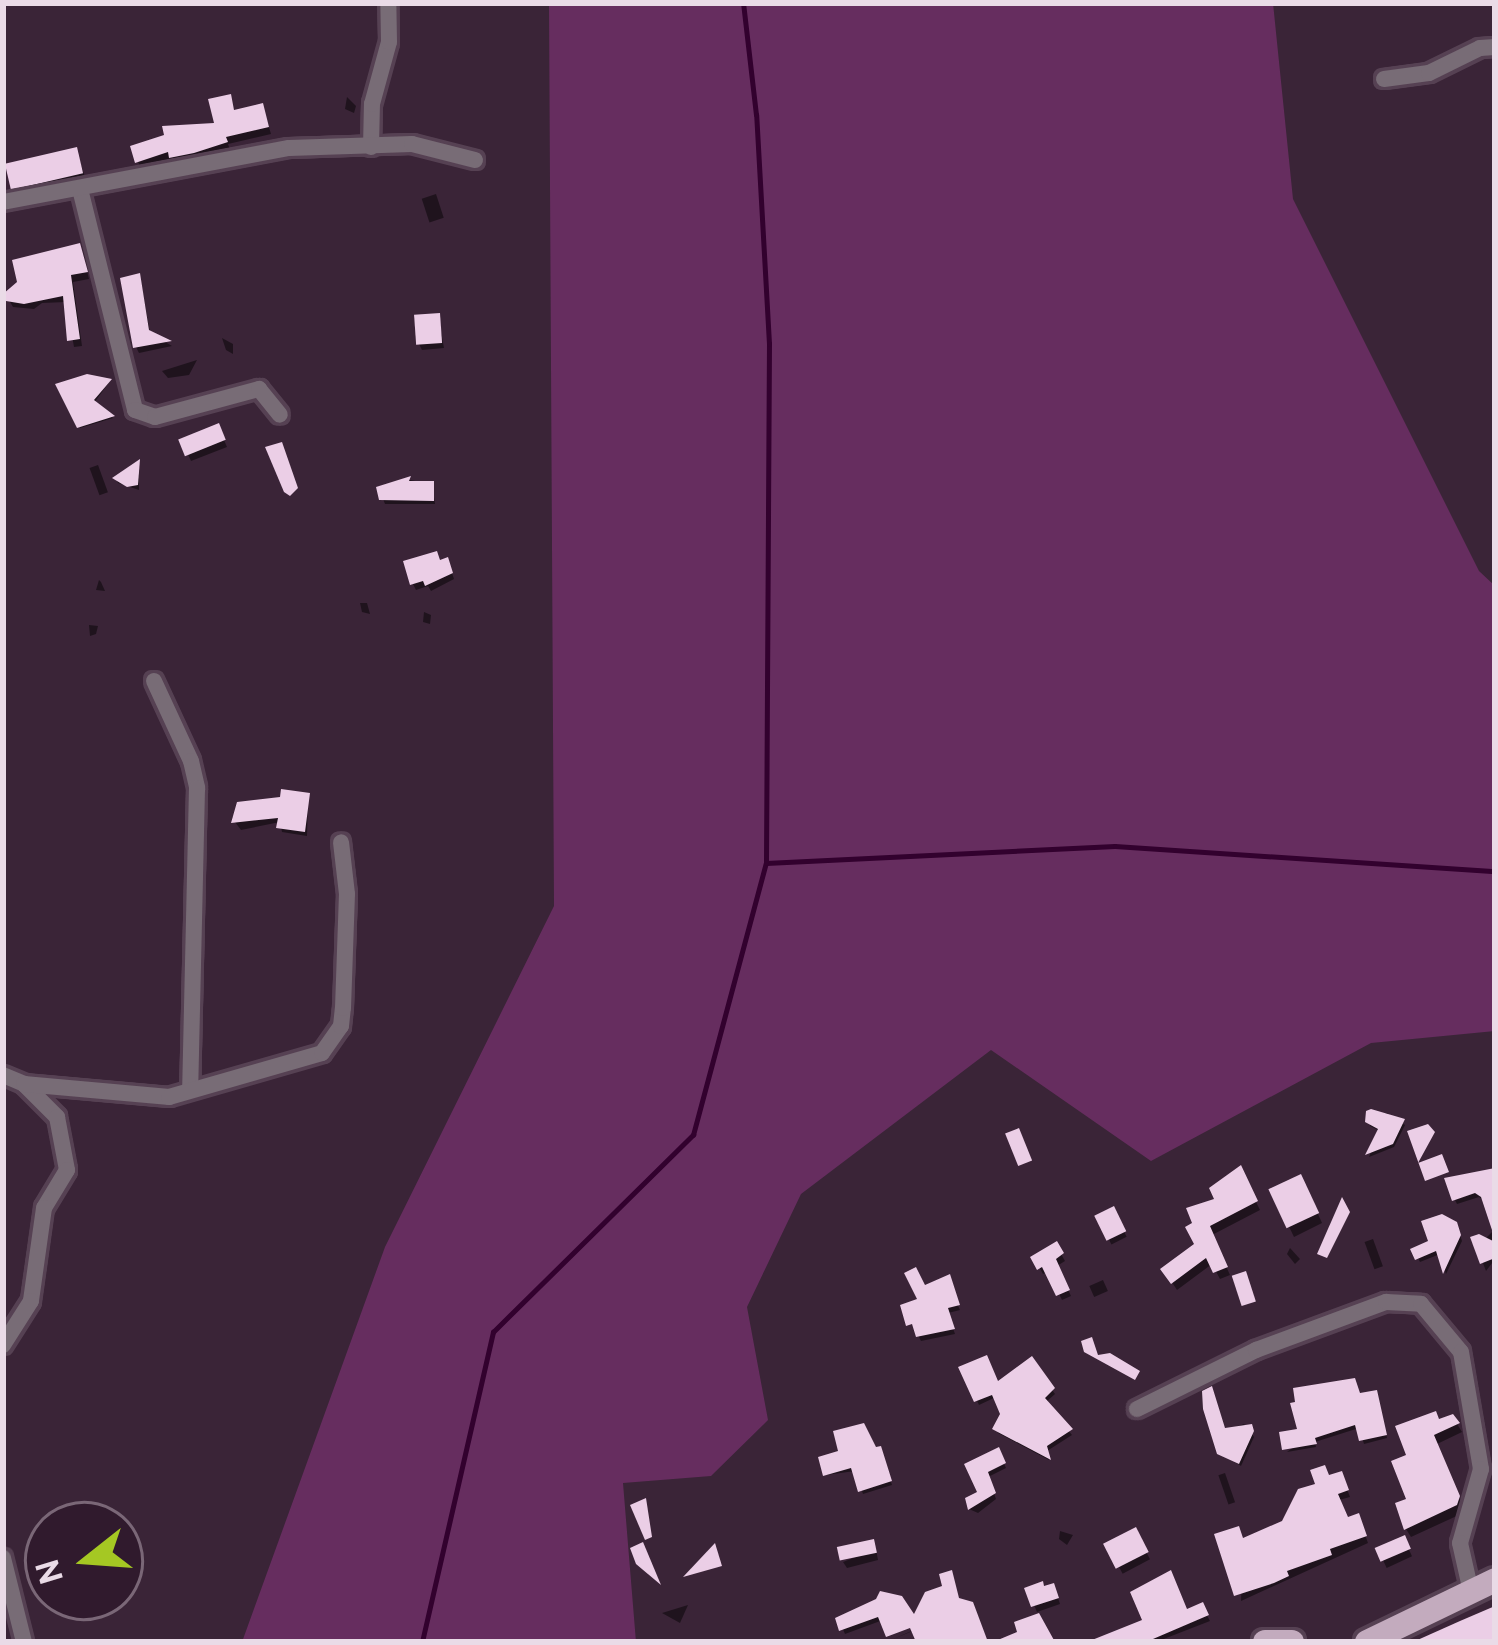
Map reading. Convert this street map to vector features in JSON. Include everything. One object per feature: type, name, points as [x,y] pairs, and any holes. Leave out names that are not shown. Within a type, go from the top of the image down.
[{"type":"main road","points":[[1367,1642],[1495,1580]]},
{"type":"main road","points":[[1265,1642],[1292,1642]]},
{"type":"street","points":[[371,147],[372,104],[389,42],[388,3]]},
{"type":"street","points":[[1384,79],[1429,73],[1480,48],[1495,47]]},
{"type":"street","points":[[3,202],[289,148],[412,144],[475,160]]},
{"type":"street","points":[[80,188],[136,410],[155,417],[259,389],[280,415]]},
{"type":"street","points":[[154,680],[191,761],[197,788],[190,1087]]},
{"type":"street","points":[[3,1076],[24,1084],[170,1096],[190,1087],[306,1061],[334,1041],[341,1026],[346,947],[341,842]]},
{"type":"street","points":[[3,1345],[31,1301],[44,1208],[67,1170],[57,1117],[24,1084]]},
{"type":"street","points":[[1137,1408],[1256,1350],[1386,1302],[1421,1304],[1461,1352],[1481,1469],[1460,1544],[1471,1592]]},
{"type":"street","points":[[3,1558],[24,1642]]},
{"type":"shaded area","points":[[549,3],[1273,3],[1293,199],[1479,571],[1495,586],[1495,1031],[1371,1043],[1151,1161],[991,1050],[801,1194],[747,1307],[768,1420],[711,1476],[623,1483],[636,1642],[242,1642],[385,1247],[554,906]]},
{"type":"building","points":[[231,94],[234,110],[263,103],[269,127],[226,137],[228,142],[194,153],[169,158],[168,152],[135,163],[130,146],[164,135],[162,126],[214,123],[208,99]]},
{"type":"building","points":[[77,147],[83,173],[11,190],[5,164]]},
{"type":"building","points":[[80,243],[88,272],[71,275],[80,339],[67,341],[63,296],[24,304],[6,301],[3,294],[17,282],[12,260]]},
{"type":"building","points":[[140,273],[149,330],[172,341],[133,348],[120,278]]},
{"type":"building","points":[[440,313],[442,343],[416,345],[414,315]]},
{"type":"building","points":[[87,374],[112,379],[94,400],[115,416],[77,428],[55,384]]},
{"type":"building","points":[[219,423],[226,440],[185,456],[178,439]]},
{"type":"building","points":[[282,442],[298,488],[290,496],[265,447]]},
{"type":"building","points":[[140,459],[138,485],[127,487],[112,478]]},
{"type":"building","points":[[411,476],[409,481],[434,481],[434,501],[379,500],[376,487]]},
{"type":"building","points":[[437,551],[440,560],[448,557],[453,573],[425,586],[423,581],[410,585],[403,561]]},
{"type":"building","points":[[281,789],[310,793],[305,832],[276,828],[278,818],[231,823],[237,802],[280,797]]},
{"type":"building","points":[[1366,1111],[1405,1119],[1393,1144],[1365,1155],[1378,1129],[1365,1122]]},
{"type":"building","points":[[1428,1124],[1435,1132],[1418,1162],[1407,1131]]},
{"type":"building","points":[[1019,1128],[1032,1160],[1018,1166],[1005,1134]]},
{"type":"building","points":[[1442,1154],[1449,1172],[1425,1181],[1418,1163]]},
{"type":"building","points":[[1241,1165],[1258,1201],[1210,1226],[1228,1267],[1213,1273],[1206,1258],[1171,1284],[1160,1269],[1194,1244],[1185,1227],[1192,1223],[1186,1208],[1214,1199],[1209,1188]]},
{"type":"building","points":[[1495,1168],[1493,1233],[1481,1197],[1475,1193],[1452,1201],[1444,1178]]},
{"type":"building","points":[[1301,1174],[1319,1213],[1287,1228],[1268,1189]]},
{"type":"building","points":[[1342,1197],[1350,1212],[1327,1258],[1317,1254]]},
{"type":"building","points":[[1114,1206],[1126,1231],[1107,1241],[1094,1216]]},
{"type":"building","points":[[1442,1214],[1457,1222],[1461,1235],[1443,1274],[1436,1251],[1415,1260],[1410,1249],[1428,1241],[1421,1221]]},
{"type":"building","points":[[1479,1234],[1495,1242],[1495,1258],[1480,1264],[1470,1237]]},
{"type":"building","points":[[1057,1241],[1064,1253],[1056,1259],[1070,1290],[1056,1296],[1042,1267],[1037,1270],[1030,1257]]},
{"type":"building","points":[[916,1267],[925,1285],[950,1274],[960,1305],[948,1308],[955,1329],[916,1337],[912,1324],[906,1326],[900,1305],[917,1299],[904,1273]]},
{"type":"building","points":[[1246,1271],[1256,1301],[1242,1306],[1232,1276]]},
{"type":"building","points":[[1092,1337],[1098,1355],[1110,1353],[1140,1371],[1135,1380],[1084,1352],[1081,1341]]},
{"type":"building","points":[[987,1355],[998,1381],[1032,1356],[1055,1388],[1045,1398],[1073,1429],[1047,1446],[1051,1460],[992,1429],[1000,1414],[992,1395],[974,1402],[958,1367]]},
{"type":"building","points":[[1355,1378],[1360,1393],[1377,1390],[1387,1435],[1359,1441],[1355,1425],[1315,1438],[1317,1444],[1282,1450],[1279,1432],[1297,1429],[1290,1403],[1295,1402],[1293,1388]]},
{"type":"building","points":[[1212,1386],[1225,1428],[1252,1424],[1254,1431],[1239,1464],[1217,1454],[1203,1409],[1202,1391]]},
{"type":"building","points":[[1436,1411],[1439,1419],[1453,1414],[1460,1423],[1434,1435],[1460,1496],[1457,1505],[1404,1530],[1395,1503],[1406,1499],[1391,1461],[1406,1455],[1395,1426]]},
{"type":"building","points":[[864,1423],[876,1447],[881,1446],[892,1481],[858,1492],[851,1468],[823,1476],[818,1457],[838,1451],[833,1431]]},
{"type":"building","points":[[999,1447],[1006,1463],[988,1472],[996,1493],[968,1510],[965,1498],[977,1492],[964,1464]]},
{"type":"building","points":[[1325,1465],[1329,1475],[1342,1471],[1349,1490],[1338,1494],[1348,1517],[1359,1513],[1367,1536],[1330,1549],[1332,1555],[1287,1571],[1289,1576],[1274,1583],[1234,1596],[1214,1534],[1239,1526],[1243,1538],[1282,1521],[1298,1489],[1315,1484],[1310,1470]]},
{"type":"building","points":[[646,1498],[652,1537],[645,1540],[630,1505]]},
{"type":"building","points":[[1136,1527],[1149,1552],[1116,1569],[1103,1544]]},
{"type":"building","points":[[1405,1535],[1411,1549],[1380,1562],[1375,1548]]},
{"type":"building","points":[[874,1539],[877,1553],[840,1561],[837,1547]]},
{"type":"building","points":[[643,1542],[661,1585],[636,1564],[630,1548]]},
{"type":"building","points":[[715,1543],[722,1566],[683,1577]]},
{"type":"building","points":[[952,1570],[959,1598],[973,1602],[988,1642],[916,1642],[910,1628],[886,1637],[878,1617],[839,1631],[835,1618],[876,1599],[880,1591],[902,1596],[914,1614],[925,1592],[942,1586],[939,1574]]},
{"type":"building","points":[[1171,1570],[1187,1609],[1203,1602],[1209,1615],[1146,1642],[1087,1642],[1142,1620],[1130,1592]]},
{"type":"building","points":[[1043,1581],[1044,1586],[1054,1583],[1059,1598],[1031,1607],[1024,1588]]},
{"type":"building","points":[[1495,1606],[1495,1642],[1413,1642],[1460,1621]]},
{"type":"building","points":[[1039,1613],[1055,1642],[993,1642],[1017,1632],[1014,1622]]},
{"type":"waterway","points":[[422,1642],[493,1332],[693,1135],[766,863],[769,344],[756,115],[743,3]]},
{"type":"waterway","points":[[766,863],[1115,846],[1495,871]]}]
